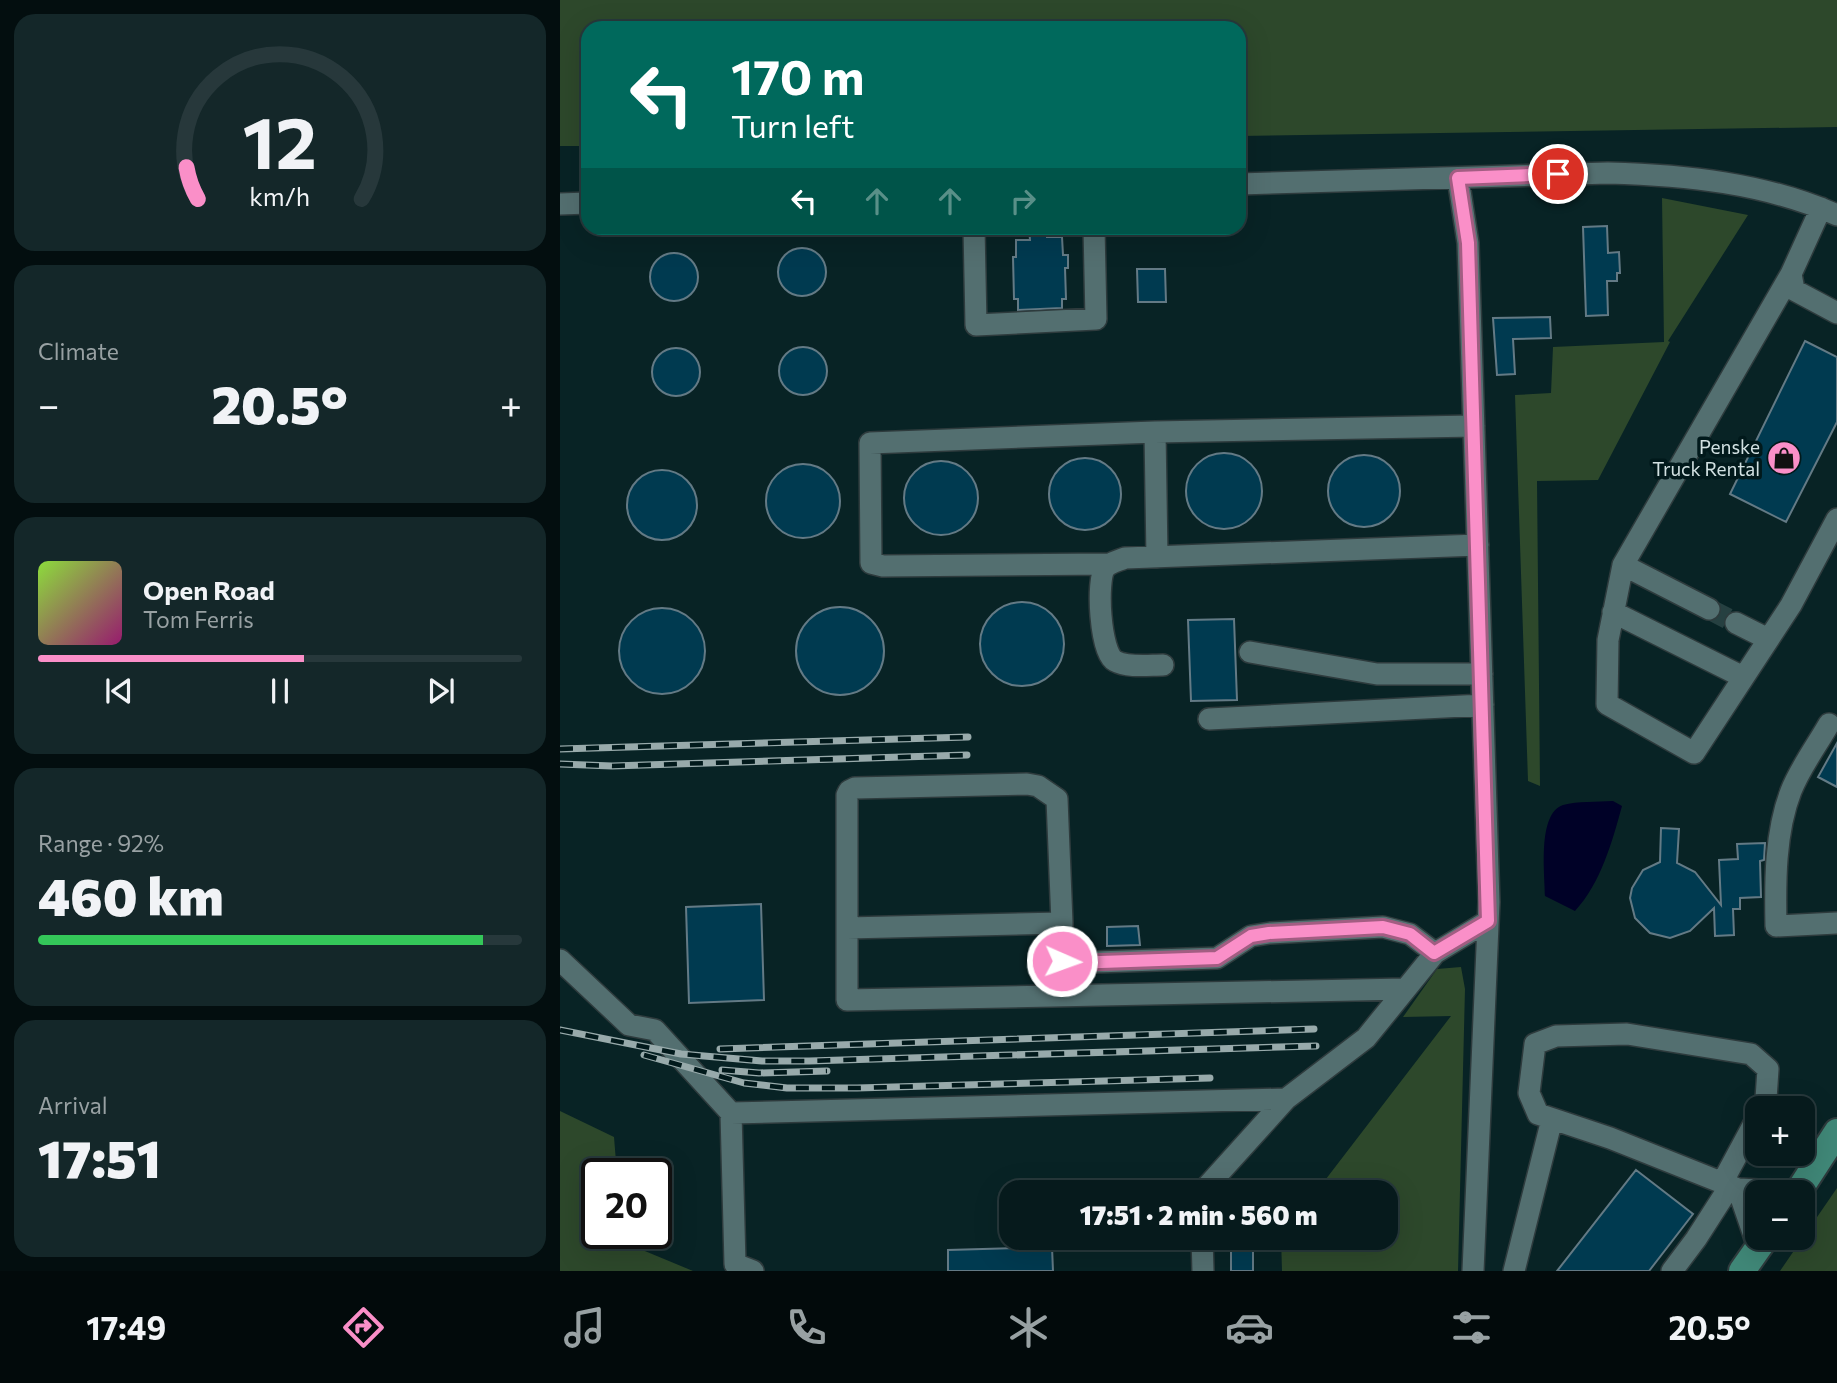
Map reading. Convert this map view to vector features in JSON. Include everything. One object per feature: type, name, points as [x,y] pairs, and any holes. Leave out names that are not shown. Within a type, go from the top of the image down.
[{"type":"main road","points":[[1806,1180],[1837,1132]]},
{"type":"main road","points":[[1742,1271],[1756,1250]]},
{"type":"street","points":[[1246,184],[1608,173],[1660,174],[1704,179],[1769,192],[1829,211],[1623,565],[1608,640],[1606,704],[1694,753],[1791,605],[1837,519]]},
{"type":"street","points":[[1458,178],[1468,243],[1488,921],[1473,1271]]},
{"type":"street","points":[[560,204],[581,203]]},
{"type":"street","points":[[974,235],[976,325],[1096,319],[1094,235]]},
{"type":"street","points":[[1791,274],[1794,289],[1837,313]]},
{"type":"street","points":[[1110,564],[883,566],[870,563],[870,443],[1155,432],[1474,426]]},
{"type":"street","points":[[1155,432],[1157,557]]},
{"type":"street","points":[[1163,665],[1130,665],[1114,661],[1108,654],[1103,637],[1100,583],[1106,567],[1110,564],[1125,558],[1478,545]]},
{"type":"street","points":[[1623,565],[1709,609]]},
{"type":"street","points":[[1614,612],[1743,677]]},
{"type":"street","points":[[1736,623],[1768,639]]},
{"type":"street","points":[[1250,652],[1377,674],[1482,674]]},
{"type":"street","points":[[1209,719],[1483,705]]},
{"type":"street","points":[[1829,724],[1791,790],[1780,826],[1779,854],[1775,868],[1776,926],[1837,923]]},
{"type":"street","points":[[1405,989],[847,1000],[847,795],[855,788],[1027,784],[1038,786],[1057,799],[1062,961],[1066,963],[1217,958],[1251,936],[1383,927],[1410,934],[1434,953]]},
{"type":"street","points":[[1213,1180],[1286,1099],[1366,1038],[1434,953],[1488,921]]},
{"type":"street","points":[[847,928],[1062,923]]},
{"type":"street","points":[[560,960],[629,1025],[655,1030],[731,1113],[735,1264],[753,1271]]},
{"type":"street","points":[[1745,1187],[1730,1186],[1610,1138],[1538,1114],[1529,1093],[1535,1044],[1556,1036],[1627,1034],[1751,1054],[1768,1069],[1766,1096]]},
{"type":"street","points":[[731,1113],[1286,1099]]},
{"type":"street","points":[[1514,1271],[1552,1119]]},
{"type":"street","points":[[1672,1271],[1730,1186],[1745,1148]]},
{"type":"street","points":[[1730,1186],[1745,1212]]},
{"type":"street","points":[[1202,1250],[1203,1271]]},
{"type":"green space","points":[[560,0],[1837,0],[1837,127],[1246,136],[1246,21],[581,21],[581,146],[560,146]]},
{"type":"green space","points":[[1662,198],[1748,215],[1668,341],[1670,342],[1598,480],[1537,481],[1540,786],[1528,781],[1515,395],[1551,393],[1553,347],[1664,342]]},
{"type":"green space","points":[[1461,967],[1465,989],[1458,1271],[1282,1271],[1281,1250],[1398,1250],[1398,1180],[1325,1180],[1451,1016],[1403,1017],[1437,969]]},
{"type":"green space","points":[[560,1111],[614,1137],[616,1158],[581,1158],[581,1249],[640,1249],[693,1271],[560,1271]]},
{"type":"green space","points":[[1837,1188],[1837,1271],[1780,1271],[1794,1250],[1815,1250],[1815,1220]]},
{"type":"water","points":[[1613,801],[1622,806],[1610,848],[1599,875],[1584,900],[1575,911],[1545,896],[1544,846],[1549,820],[1555,811],[1563,805]]},
{"type":"building","points":[[1607,226],[1608,253],[1619,252],[1620,273],[1617,273],[1617,281],[1607,281],[1608,315],[1586,316],[1583,227]]},
{"type":"building","points":[[1030,235],[1062,237],[1063,255],[1068,255],[1068,268],[1065,268],[1066,299],[1062,299],[1062,308],[1018,310],[1018,299],[1014,299],[1013,257],[1016,257],[1016,240],[1030,240]]},
{"type":"building","points":[[802,248],[811,249],[819,255],[825,263],[825,281],[819,289],[811,295],[802,296],[793,295],[785,289],[779,281],[778,272],[779,263],[785,255],[793,249]]},
{"type":"building","points":[[674,253],[683,254],[691,260],[697,268],[697,286],[691,294],[683,300],[674,301],[665,300],[657,294],[651,286],[650,277],[651,268],[657,260],[665,254]]},
{"type":"building","points":[[1137,269],[1165,269],[1166,302],[1138,302]]},
{"type":"building","points":[[1550,317],[1551,338],[1513,339],[1515,374],[1497,375],[1493,318]]},
{"type":"building","name":"Penske Truck Rental","points":[[1805,341],[1837,357],[1837,422],[1786,522],[1730,494]]},
{"type":"building","points":[[803,347],[812,348],[820,354],[826,362],[826,380],[820,388],[812,394],[803,395],[794,394],[786,388],[780,380],[779,371],[780,362],[786,354],[794,348]]},
{"type":"building","points":[[676,348],[685,349],[693,355],[699,363],[699,381],[693,389],[685,395],[676,396],[667,395],[659,389],[653,381],[652,372],[653,363],[659,355],[667,349]]},
{"type":"building","points":[[1217,453],[1231,453],[1245,459],[1256,470],[1262,491],[1259,506],[1251,518],[1231,529],[1217,529],[1203,523],[1192,512],[1186,498],[1186,484],[1192,470],[1203,459]]},
{"type":"building","points":[[1364,455],[1384,461],[1394,471],[1400,491],[1394,511],[1384,521],[1364,527],[1344,521],[1334,511],[1328,491],[1334,471],[1344,461]]},
{"type":"building","points":[[1085,458],[1105,464],[1115,474],[1121,494],[1115,514],[1105,524],[1085,530],[1065,524],[1055,514],[1049,494],[1055,474],[1065,464]]},
{"type":"building","points":[[941,461],[955,464],[967,472],[975,484],[978,498],[975,512],[967,524],[955,532],[941,535],[927,532],[915,524],[907,512],[904,498],[907,484],[915,472],[927,464]]},
{"type":"building","points":[[803,464],[817,467],[829,475],[837,487],[840,501],[837,515],[829,527],[817,535],[803,538],[789,535],[777,527],[769,515],[766,501],[769,487],[777,475],[789,467]]},
{"type":"building","points":[[662,470],[687,480],[697,505],[687,530],[662,540],[637,530],[627,505],[637,480]]},
{"type":"building","points":[[1022,602],[1038,605],[1052,614],[1061,628],[1064,644],[1061,660],[1052,674],[1038,683],[1022,686],[1006,683],[992,674],[983,660],[980,644],[983,628],[992,614],[1006,605]]},
{"type":"building","points":[[840,607],[857,611],[871,620],[880,634],[884,651],[880,668],[871,682],[857,691],[840,695],[823,691],[809,682],[800,668],[796,651],[800,634],[809,620],[823,611]]},
{"type":"building","points":[[662,608],[678,612],[692,621],[701,635],[705,651],[701,667],[692,681],[678,690],[662,694],[646,690],[632,681],[623,667],[619,651],[623,635],[632,621],[646,612]]},
{"type":"building","points":[[1234,619],[1237,700],[1191,701],[1188,620]]},
{"type":"building","points":[[1837,743],[1837,787],[1818,777]]},
{"type":"building","points":[[1661,828],[1679,829],[1677,863],[1695,872],[1721,905],[1719,860],[1738,859],[1737,844],[1765,843],[1764,860],[1760,861],[1761,897],[1740,898],[1740,909],[1733,909],[1734,935],[1715,936],[1714,908],[1690,931],[1670,938],[1650,933],[1635,918],[1630,898],[1632,888],[1643,870],[1660,862]]},
{"type":"building","points":[[761,904],[764,1000],[689,1003],[686,907]]},
{"type":"building","points":[[1138,926],[1140,945],[1107,946],[1107,927]]},
{"type":"building","points":[[1636,1170],[1693,1214],[1649,1271],[1557,1271]]},
{"type":"building","points":[[948,1250],[1052,1250],[1053,1271],[948,1271]]},
{"type":"building","points":[[1231,1250],[1253,1250],[1253,1271],[1231,1271]]},
{"type":"tunnel","points":[[1709,609],[1736,623]]},
{"type":"railway","points":[[560,749],[968,737]]},
{"type":"railway","points":[[560,764],[612,766],[967,755]]},
{"type":"railway","points":[[720,1049],[1314,1029]]},
{"type":"railway","points":[[560,1030],[681,1054],[762,1061],[1316,1046]]},
{"type":"railway","points":[[644,1055],[744,1083],[787,1088],[1210,1078]]},
{"type":"railway","points":[[722,1070],[759,1073],[827,1071]]},
{"type":"place","name":"Penske Truck Rental","points":[[1784,458]]},
{"type":"route","points":[[1062,961],[1072,963],[1217,958],[1251,936],[1383,927],[1410,934],[1434,953],[1488,921],[1468,243],[1458,178],[1558,174]]}]
